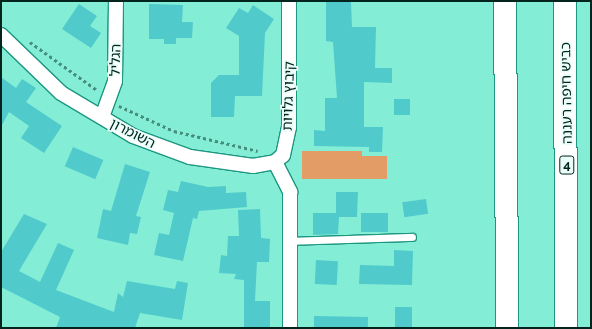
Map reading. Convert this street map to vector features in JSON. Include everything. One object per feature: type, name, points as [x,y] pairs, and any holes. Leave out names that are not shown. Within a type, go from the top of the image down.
[{"type":"highway","points":[[505,1],[507,328]]},
{"type":"highway","name":"כביש חיפה רעננה","points":[[565,1],[567,184],[566,328]]},
{"type":"highway","points":[[567,184],[570,328]]},
{"type":"street","name":"הגליל","points":[[102,117],[110,99],[115,81],[116,1]]},
{"type":"street","name":"קיבוץ גלויות","points":[[275,162],[283,155],[289,127],[289,1]]},
{"type":"street","name":"השומרון","points":[[1,35],[61,92],[133,136],[190,157],[253,166],[275,162]]},
{"type":"street","name":"השומרון","points":[[1,39],[13,48]]},
{"type":"street","points":[[275,162],[290,192],[290,328]]},
{"type":"lane","points":[[290,241],[412,237]]},
{"type":"path","points":[[24,37],[122,109],[160,126],[256,149],[275,162]]},
{"type":"shaded area","points":[[302,151],[362,151],[362,156],[387,156],[387,179],[302,179]]},
{"type":"building","points":[[326,1],[351,1],[352,27],[376,27],[375,68],[392,68],[392,83],[364,82],[364,127],[383,127],[382,152],[369,152],[369,147],[314,146],[314,130],[325,131],[325,98],[337,98],[333,42],[326,41]]},
{"type":"building","points":[[79,4],[97,16],[90,26],[101,33],[91,48],[62,29]]},
{"type":"building","points":[[149,4],[183,5],[182,22],[193,22],[192,38],[176,38],[176,44],[164,44],[164,39],[149,39]]},
{"type":"building","points":[[253,5],[274,19],[265,33],[262,96],[235,96],[234,117],[211,117],[211,83],[219,75],[239,75],[239,36],[226,28],[239,8],[248,13]]},
{"type":"building","points":[[1,77],[16,88],[22,79],[36,88],[26,102],[62,126],[44,153],[21,138],[29,126],[9,112],[1,127]]},
{"type":"building","points":[[394,99],[410,99],[410,115],[394,115]]},
{"type":"building","points":[[73,147],[103,160],[95,179],[65,166]]},
{"type":"building","points":[[125,164],[150,172],[136,216],[141,217],[137,234],[130,233],[128,245],[97,238],[103,209],[111,211]]},
{"type":"building","points":[[181,181],[208,187],[226,186],[226,193],[246,192],[247,207],[199,211],[197,219],[193,218],[183,261],[154,255],[159,233],[169,235],[174,213],[163,210],[168,190],[178,192]]},
{"type":"building","points":[[336,192],[358,192],[357,217],[339,217],[338,234],[313,235],[313,213],[336,213]]},
{"type":"building","points":[[426,199],[428,214],[404,217],[402,202]]},
{"type":"building","points":[[260,209],[261,238],[270,239],[269,262],[257,262],[255,301],[270,301],[270,328],[244,328],[244,280],[234,279],[236,274],[219,273],[221,255],[227,256],[228,236],[239,236],[238,210]]},
{"type":"building","points":[[361,213],[388,213],[388,232],[361,232]]},
{"type":"building","points":[[24,214],[47,224],[19,271],[40,282],[58,243],[74,250],[56,290],[114,312],[118,293],[123,297],[127,281],[175,289],[177,281],[188,283],[182,320],[140,313],[135,328],[56,328],[60,317],[1,287],[1,252]]},
{"type":"building","points":[[394,250],[413,251],[412,285],[359,284],[360,265],[394,266]]},
{"type":"building","points":[[316,260],[338,261],[337,285],[315,284]]},
{"type":"building","points":[[395,307],[412,307],[412,328],[395,328]]},
{"type":"building","points":[[314,316],[368,317],[368,328],[314,328]]}]
